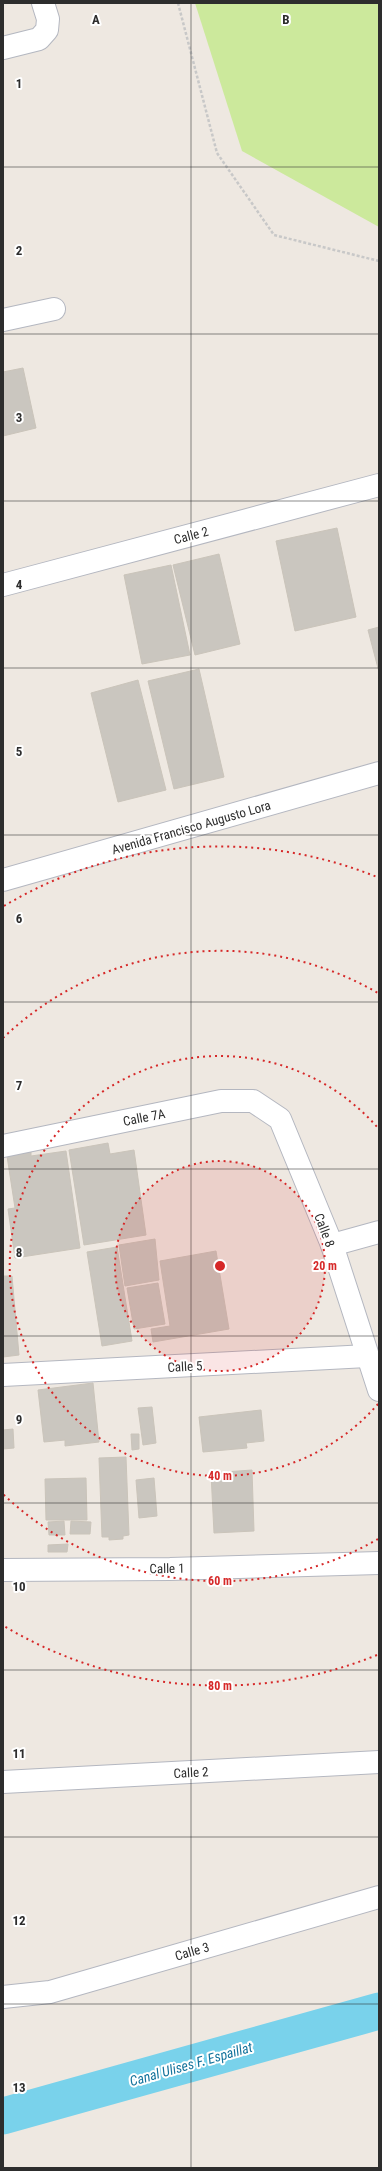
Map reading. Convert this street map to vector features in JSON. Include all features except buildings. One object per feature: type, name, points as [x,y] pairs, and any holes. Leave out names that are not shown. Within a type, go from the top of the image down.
[{"type":"street","points":[[3,48],[39,39],[47,30],[48,19],[43,3]]},
{"type":"street","points":[[3,320],[54,309]]},
{"type":"street","name":"Calle 2","points":[[3,585],[379,485]]},
{"type":"street","name":"Avenida Francisco Augusto Lora","points":[[3,880],[379,773]]},
{"type":"street","name":"Calle 7A","points":[[3,1146],[221,1101],[253,1101],[280,1119]]},
{"type":"street","name":"Calle 8","points":[[280,1119],[332,1245],[379,1390]]},
{"type":"street","points":[[332,1245],[379,1232]]},
{"type":"street","name":"Calle 5","points":[[3,1375],[368,1356]]},
{"type":"street","name":"Calle 1","points":[[3,1570],[170,1569],[379,1563]]},
{"type":"street","name":"Calle 2","points":[[3,1782],[379,1762]]},
{"type":"street","name":"Calle 3","points":[[3,1997],[50,1992],[379,1897]]},
{"type":"path","points":[[178,3],[217,153],[274,235],[379,262]]},
{"type":"green space","points":[[195,3],[379,3],[379,227],[242,151]]},
{"type":"waterway","name":"Canal Ulises F. Espaillat","points":[[3,2116],[379,2011]]}]
